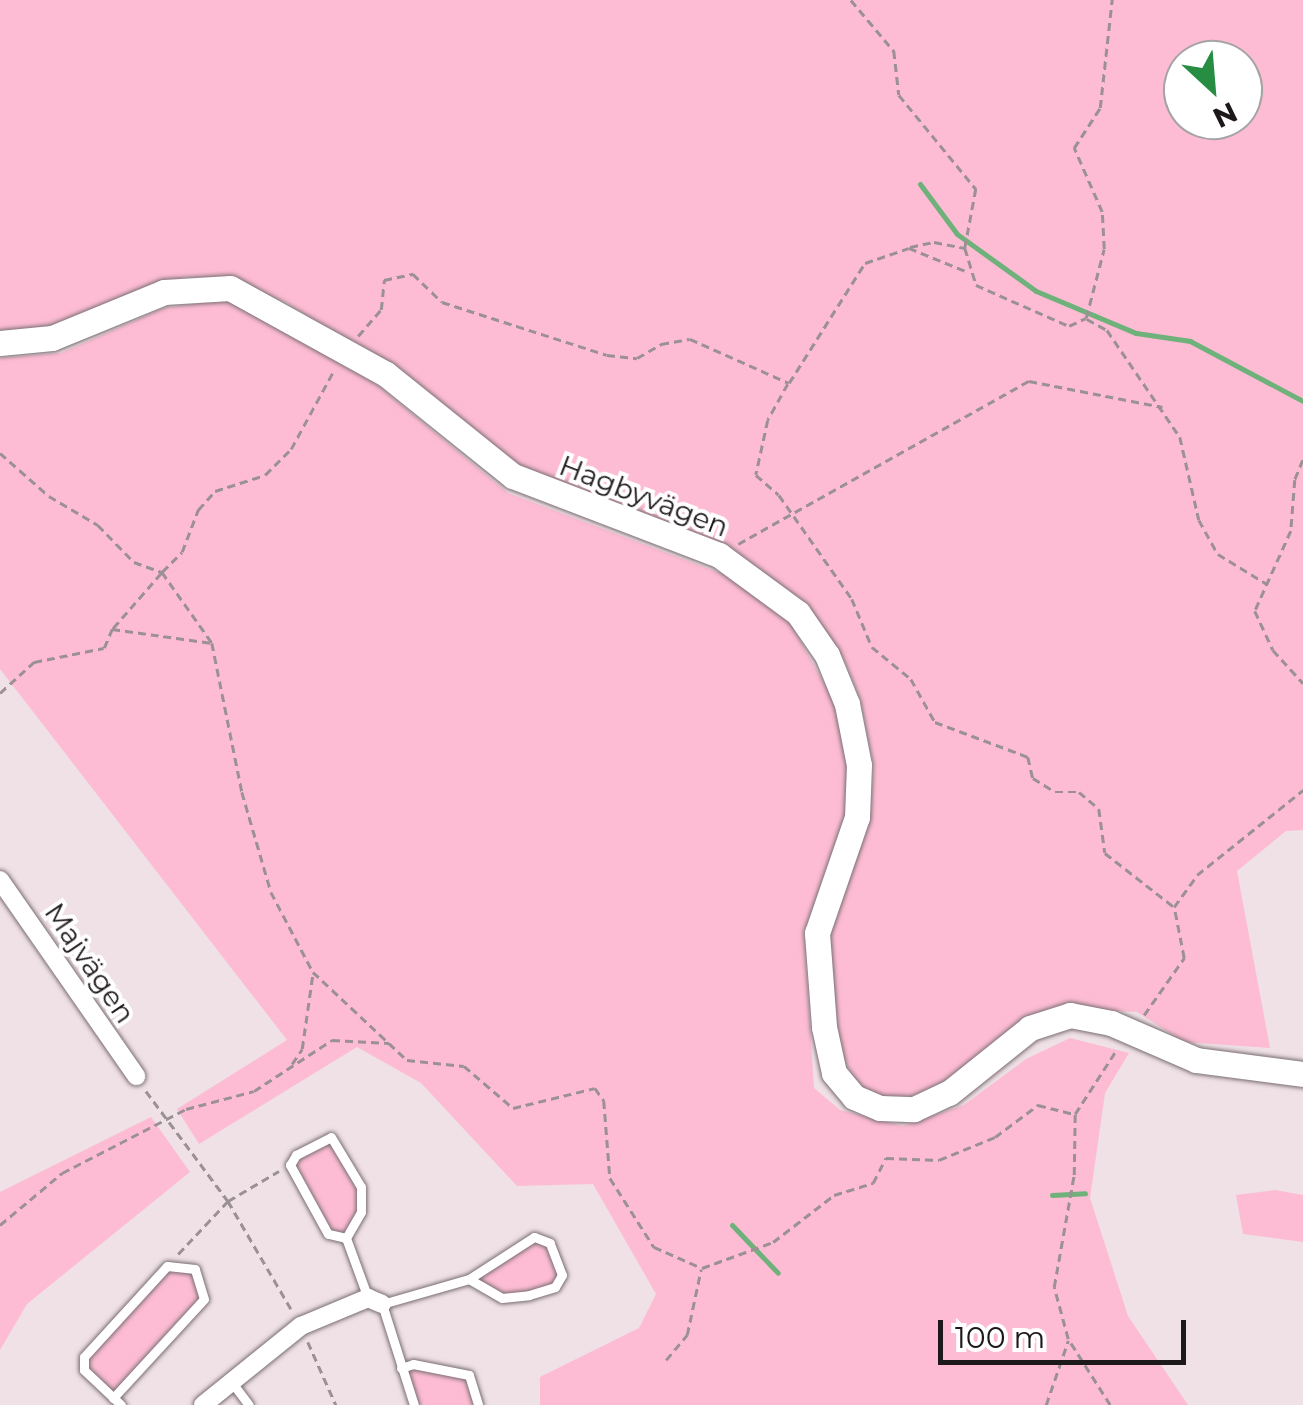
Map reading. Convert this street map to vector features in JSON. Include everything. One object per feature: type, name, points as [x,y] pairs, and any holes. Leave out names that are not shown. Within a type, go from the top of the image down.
[{"type":"street","name":"Hagbyvägen","points":[[0,342],[52,338],[164,292],[230,288],[346,351],[419,398],[513,476],[719,555],[798,613],[827,656],[848,704],[859,765],[857,817],[817,932],[824,1027],[834,1073],[854,1097],[880,1108],[914,1109],[949,1093],[1030,1028],[1070,1016],[1129,1033],[1196,1060],[1303,1074]]},
{"type":"street","name":"Majvägen","points":[[0,880],[136,1076]]},
{"type":"street","points":[[203,1405],[302,1326],[375,1301]]},
{"type":"lane","points":[[332,1137],[361,1187],[361,1212],[346,1238],[328,1234],[290,1165],[296,1155],[332,1137]]},
{"type":"lane","points":[[375,1301],[468,1279],[534,1237],[550,1242],[562,1275],[555,1287],[502,1298],[468,1279]]},
{"type":"lane","points":[[346,1238],[375,1301],[414,1405]]},
{"type":"lane","points":[[167,1266],[195,1269],[204,1299],[117,1401],[84,1370],[84,1357],[167,1266]]},
{"type":"lane","points":[[402,1368],[412,1364],[469,1375],[478,1405]]},
{"type":"lane","points":[[230,1380],[249,1405]]},
{"type":"path","points":[[851,0],[894,51],[898,95],[976,190],[966,246],[968,272],[976,285],[1018,308],[1069,326],[1086,318],[1105,230],[1074,148],[1100,108],[1112,0]]},
{"type":"path","points":[[966,246],[934,242],[865,263],[768,420],[756,475],[779,495],[852,599],[872,646],[911,679],[935,722],[1028,757],[1033,778],[1055,792],[1079,792],[1099,810],[1105,853],[1174,907],[1184,958],[1075,1114],[1074,1174],[1054,1287],[1068,1339],[1110,1405]]},
{"type":"path","points":[[908,248],[968,272]]},
{"type":"path","points":[[0,693],[34,662],[104,648],[112,629],[182,552],[198,510],[215,491],[265,475],[291,448],[346,351],[381,310],[384,280],[413,274],[442,302],[607,354],[637,358],[661,344],[690,339],[789,383]]},
{"type":"path","points":[[1086,318],[1107,330],[1180,437],[1199,520],[1218,554],[1267,584]]},
{"type":"path","points":[[719,555],[1029,380],[1163,408]]},
{"type":"path","points":[[0,453],[50,496],[98,525],[134,562],[162,572],[212,643],[242,792],[271,892],[312,972],[407,1060],[464,1066],[512,1108],[595,1088],[604,1101],[610,1178],[654,1247],[702,1268],[773,1242],[834,1195],[873,1183],[886,1158],[939,1160],[995,1137],[1038,1105],[1075,1114]]},
{"type":"path","points":[[1303,460],[1294,480],[1291,531],[1255,611],[1273,650],[1303,683]]},
{"type":"path","points":[[112,629],[212,643]]},
{"type":"path","points":[[1174,907],[1197,875],[1303,790]]},
{"type":"path","points":[[291,1066],[302,1048],[312,972]]},
{"type":"path","points":[[0,1225],[62,1173],[169,1122],[186,1109],[254,1091],[332,1040],[393,1044]]},
{"type":"path","points":[[136,1076],[228,1201],[302,1326],[336,1405]]},
{"type":"path","points":[[167,1266],[228,1201],[290,1165]]},
{"type":"path","points":[[666,1360],[687,1334],[702,1268]]},
{"type":"path","points":[[1046,1405],[1068,1339]]},
{"type":"shaded area","points":[[0,0],[1303,0],[1303,830],[1286,831],[1237,871],[1270,1048],[1184,1042],[1137,1012],[1062,1008],[1018,1025],[942,1085],[911,1096],[880,1096],[858,1086],[836,1044],[828,934],[869,821],[874,768],[860,698],[843,657],[806,608],[526,475],[391,369],[287,303],[233,280],[185,277],[46,332],[0,332]]},
{"type":"shaded area","points":[[224,300],[249,308],[377,385],[508,493],[728,576],[789,621],[838,708],[850,769],[845,816],[804,932],[814,1088],[840,1110],[903,1126],[964,1105],[1026,1059],[1070,1038],[1129,1053],[1105,1093],[1090,1198],[1128,1316],[1188,1405],[540,1405],[540,1377],[639,1328],[656,1294],[593,1184],[517,1186],[421,1083],[357,1047],[199,1144],[177,1109],[287,1040],[0,669],[0,358],[61,353],[164,308]]},
{"type":"shaded area","points":[[151,1117],[190,1172],[27,1304],[0,1350],[0,1192]]},
{"type":"shaded area","points":[[331,1137],[361,1187],[361,1212],[346,1238],[328,1234],[290,1165],[296,1155]]},
{"type":"shaded area","points":[[1275,1190],[1303,1195],[1303,1242],[1243,1234],[1236,1195]]},
{"type":"shaded area","points":[[534,1237],[550,1243],[562,1275],[555,1287],[502,1298],[469,1279]]},
{"type":"shaded area","points":[[167,1266],[195,1269],[204,1299],[113,1398],[84,1370],[84,1357]]},
{"type":"shaded area","points":[[413,1364],[469,1375],[478,1405],[414,1405],[401,1368]]},
{"type":"waterway","points":[[920,184],[957,234],[1036,291],[1136,333],[1190,341],[1303,401]]},
{"type":"waterway","points":[[1052,1195],[1085,1193]]},
{"type":"waterway","points":[[732,1225],[778,1273]]}]
